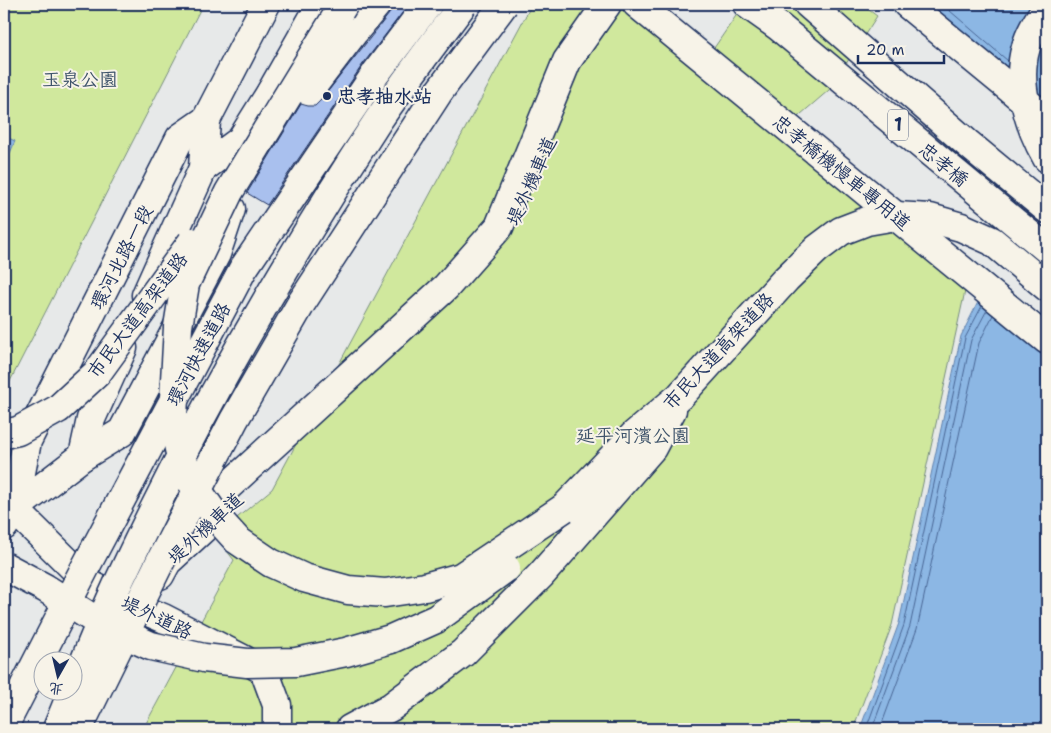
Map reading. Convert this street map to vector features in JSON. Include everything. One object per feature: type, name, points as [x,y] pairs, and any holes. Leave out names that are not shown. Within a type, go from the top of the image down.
[{"type":"main road","name":"環河北路一段","points":[[6,513],[27,441],[180,138],[206,120],[266,4]]},
{"type":"main road","points":[[203,168],[241,140],[271,92],[321,4]]},
{"type":"main road","points":[[344,4],[229,192],[185,284],[178,327],[173,416],[179,449],[191,481],[217,518],[237,540],[271,563],[304,578],[348,590],[385,593],[425,587],[461,577],[564,508]]},
{"type":"main road","points":[[229,192],[377,4]]},
{"type":"main road","name":"環河快速道路","points":[[4,726],[243,269],[376,73],[428,4]]},
{"type":"main road","name":"環河快速道路","points":[[57,729],[121,576],[192,434],[235,356],[288,264],[378,121],[463,4]]},
{"type":"main road","points":[[78,729],[164,554],[234,420],[302,302],[438,92],[504,4]]},
{"type":"main road","name":"堤外機車道","points":[[127,603],[149,558],[446,287],[499,227],[567,60],[607,4]]},
{"type":"main road","name":"堤外機車道","points":[[127,603],[153,587],[167,562],[452,302],[511,229],[580,70],[625,4]]},
{"type":"main road","name":"忠孝橋機慢車專用道","points":[[637,4],[1047,340]]},
{"type":"main road","name":"忠孝橋","points":[[747,4],[778,26],[1047,249]]},
{"type":"main road","name":"忠孝橋","points":[[808,4],[967,143],[1047,209]]},
{"type":"main road","points":[[907,4],[1047,119]]},
{"type":"main road","points":[[1047,6],[1029,38],[1021,68],[1024,94],[1030,119],[1047,158]]},
{"type":"main road","points":[[6,513],[83,456],[122,432],[216,254],[271,92]]},
{"type":"main road","points":[[83,456],[91,419],[203,168],[206,120]]},
{"type":"main road","name":"市民大道高架道路","points":[[4,434],[18,431],[58,409],[97,373],[128,327],[229,192]]},
{"type":"main road","name":"市民大道高架道路","points":[[4,566],[45,588],[100,622],[151,646],[204,658],[247,663],[296,662],[346,652],[391,639],[436,619],[523,556],[564,508],[635,434],[680,396],[786,280],[817,249],[841,231],[867,221],[896,216],[930,218],[961,227],[992,241],[1047,287]]},
{"type":"main road","points":[[350,729],[391,707],[463,653],[534,581],[652,448],[680,396]]},
{"type":"main road","points":[[4,482],[6,513]]},
{"type":"main road","name":"堤外道路","points":[[6,513],[91,585],[163,618],[264,670],[277,705],[277,729]]},
{"type":"main road","points":[[66,729],[127,603]]},
{"type":"green space","name":"玉泉公園","points":[[4,4],[203,4],[4,393]]},
{"type":"green space","name":"延平河濱公園","points":[[532,4],[615,4],[699,70],[744,4],[861,4],[877,16],[829,90],[779,133],[967,282],[892,625],[853,729],[143,729],[234,560],[215,536],[272,489]]},
{"type":"water","points":[[913,4],[1029,4],[1047,12],[1047,110]]},
{"type":"water","points":[[4,136],[15,141],[4,168]]},
{"type":"water","points":[[1047,165],[1047,729],[860,729],[899,623],[961,336]]},
{"type":"pier","points":[[1047,162],[1047,359],[976,300]]},
{"type":"building","points":[[392,4],[409,4],[363,64],[267,205],[247,193],[301,104],[315,106],[321,100],[389,14]]},
{"type":"place","name":"忠孝抽水站","points":[[327,96]]}]
